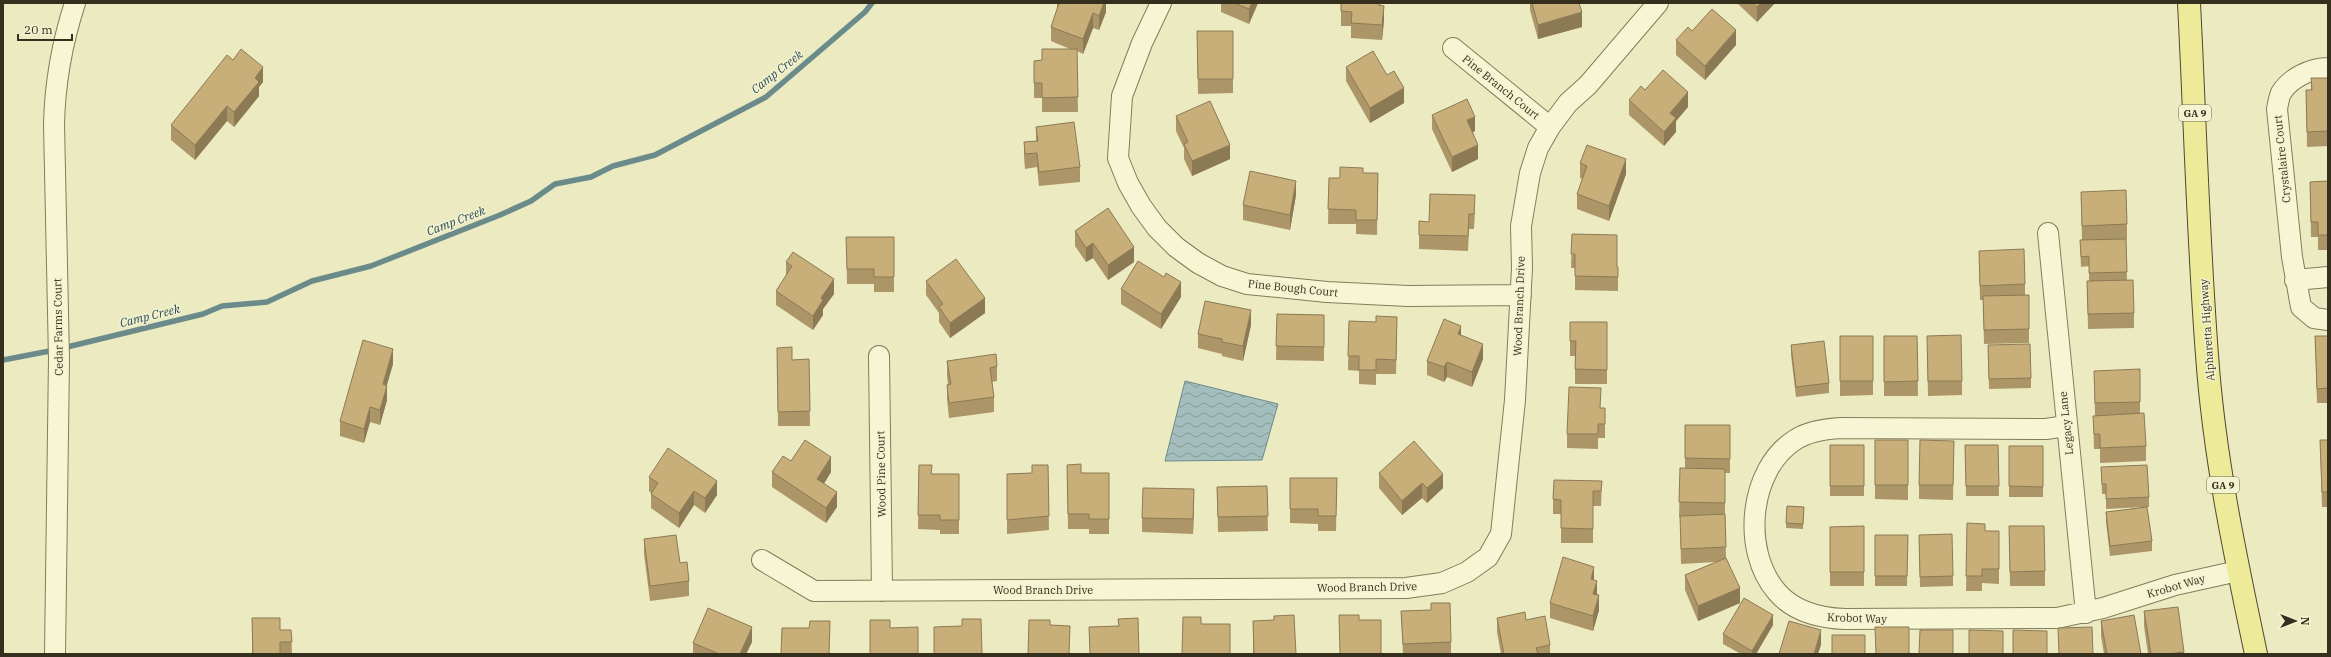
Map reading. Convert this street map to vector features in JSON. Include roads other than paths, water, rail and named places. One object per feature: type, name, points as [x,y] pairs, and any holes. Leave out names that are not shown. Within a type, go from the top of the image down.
[{"type":"main road","name":"Alpharetta Highway","points":[[2189,3],[2207,356],[2219,462],[2238,571],[2256,654]]},
{"type":"street","name":"Cedar Farms Court","points":[[55,654],[59,359],[54,124],[55,86],[63,43],[75,3]]},
{"type":"street","name":"Pine Bough Court","points":[[1161,3],[1142,43],[1122,96],[1118,158],[1128,183],[1141,206],[1157,228],[1176,247],[1198,263],[1222,276],[1247,284],[1327,292],[1408,296],[1521,295]]},
{"type":"street","name":"Wood Branch Drive","points":[[762,560],[814,591],[1406,588],[1442,583],[1467,572],[1488,557],[1501,534],[1515,400],[1521,295],[1521,226],[1524,200],[1538,148],[1550,127],[1568,103],[1588,85],[1658,3]]},
{"type":"street","name":"Pine Branch Court","points":[[1453,48],[1550,127]]},
{"type":"street","name":"Crystalaire Court","points":[[2328,68],[2320,68],[2306,73],[2293,81],[2281,93],[2277,109],[2295,280],[2301,307],[2314,318],[2328,320]]},
{"type":"street","name":"Legacy Lane","points":[[2048,233],[2066,426],[2086,613]]},
{"type":"street","points":[[2295,280],[2328,277]]},
{"type":"street","name":"Wood Pine Court","points":[[879,356],[882,591]]},
{"type":"street","name":"Krobot Way","points":[[2066,426],[2046,429],[1841,428],[1806,434],[1796,439],[1781,451],[1769,465],[1763,477],[1756,501],[1756,538],[1764,570],[1776,592],[1792,605],[1816,616],[1845,619],[2057,618],[2086,613],[2175,585],[2238,571]]},
{"type":"water","points":[[1185,381],[1278,404],[1262,460],[1165,461]]},
{"type":"waterway","name":"Camp Creek","points":[[63,348],[203,314],[222,306],[267,302],[312,281],[371,266],[500,215],[531,201],[555,184],[591,177],[613,166],[655,155],[766,97],[865,12],[872,3]]},
{"type":"waterway","name":"Camp Creek","points":[[3,360],[55,350]]}]
